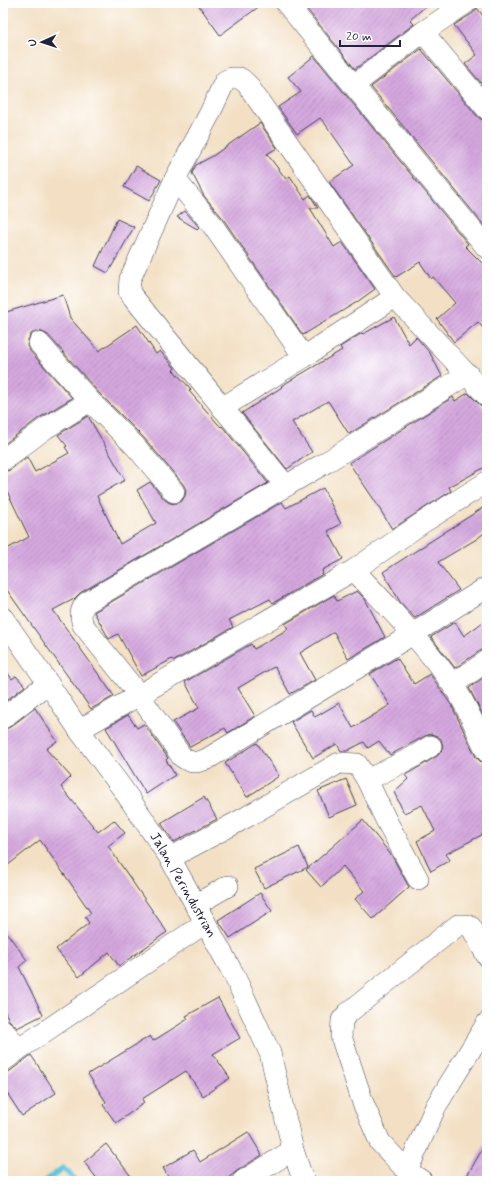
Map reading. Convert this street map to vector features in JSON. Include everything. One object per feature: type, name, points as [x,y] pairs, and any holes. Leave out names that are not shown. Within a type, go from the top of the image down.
[{"type":"street","points":[[286,3],[487,248]]},
{"type":"street","points":[[354,85],[423,32],[466,3]]},
{"type":"street","points":[[423,32],[487,109]]},
{"type":"street","points":[[286,486],[129,292],[130,279],[176,179],[225,81],[232,78],[240,78],[247,84],[395,297],[487,396]]},
{"type":"street","points":[[176,179],[211,223],[304,357]]},
{"type":"street","points":[[222,408],[304,357],[395,297]]},
{"type":"street","points":[[39,342],[90,401],[134,446],[174,492]]},
{"type":"street","points":[[468,374],[286,486],[86,603],[81,609],[81,620],[83,625],[139,695],[182,757],[196,763],[207,759],[413,634],[487,587]]},
{"type":"street","points":[[3,460],[46,428],[90,401]]},
{"type":"street","points":[[79,730],[354,570],[422,523],[487,482]]},
{"type":"street","points":[[354,570],[413,634],[453,684],[487,752]]},
{"type":"street","name":"Jalan Perindustrian","points":[[3,618],[79,730],[122,788],[170,858],[234,976],[270,1053],[293,1150],[301,1174],[305,1181]]},
{"type":"street","points":[[453,684],[487,661]]},
{"type":"street","points":[[3,718],[48,683]]},
{"type":"street","points":[[367,780],[415,756],[431,746]]},
{"type":"street","points":[[170,858],[243,819],[339,763],[357,764],[367,780],[386,820],[418,879]]},
{"type":"street","points":[[3,1061],[200,914],[228,886]]},
{"type":"street","points":[[487,956],[471,927],[458,925],[348,1013],[342,1020],[341,1036],[363,1103],[380,1142],[414,1176],[436,1106],[487,1023]]},
{"type":"street","points":[[3,1030],[19,1049]]},
{"type":"street","points":[[243,1181],[293,1150]]},
{"type":"building","points":[[197,3],[264,3],[220,35]]},
{"type":"building","points":[[302,3],[429,3],[410,20],[414,24],[355,69]]},
{"type":"building","points":[[477,8],[487,21],[487,90],[465,64],[477,55],[454,25],[473,13]]},
{"type":"building","points":[[421,49],[478,117],[487,121],[487,229],[371,87]]},
{"type":"building","points":[[314,56],[468,244],[465,246],[487,268],[487,333],[478,322],[454,342],[437,319],[455,303],[433,277],[431,279],[420,262],[396,277],[329,182],[354,165],[326,125],[320,118],[297,134],[278,107],[301,92],[288,77]]},
{"type":"building","points":[[260,123],[277,148],[267,154],[286,179],[290,176],[305,199],[310,195],[318,208],[310,208],[334,247],[342,242],[375,289],[357,302],[303,335],[221,216],[204,196],[192,173],[196,165],[211,157]]},
{"type":"building","points":[[136,166],[161,180],[149,201],[124,187]]},
{"type":"building","points":[[185,211],[199,227],[197,229],[177,217]]},
{"type":"building","points":[[117,219],[134,227],[108,273],[95,266]]},
{"type":"building","points":[[63,295],[70,318],[99,351],[137,325],[156,354],[160,351],[175,368],[173,370],[191,389],[189,391],[218,424],[221,427],[222,426],[268,483],[80,593],[74,599],[53,610],[114,696],[91,709],[3,583],[3,551],[29,537],[3,483],[3,472],[10,470],[27,457],[35,472],[69,453],[65,447],[67,446],[58,435],[88,416],[125,480],[97,496],[120,544],[156,523],[137,490],[150,482],[165,500],[176,504],[182,501],[186,490],[183,484],[144,438],[99,393],[48,335],[42,332],[36,331],[31,334],[27,346],[72,398],[39,418],[3,445],[3,313]]},
{"type":"building","points":[[394,317],[409,344],[416,337],[430,353],[442,376],[349,434],[328,401],[292,422],[312,452],[287,469],[242,413],[282,387],[281,386],[342,350],[340,347],[362,333],[363,334]]},
{"type":"building","points":[[468,393],[479,404],[487,408],[487,466],[449,487],[451,491],[392,529],[349,463],[453,397],[455,401]]},
{"type":"building","points":[[323,488],[341,524],[328,531],[343,559],[322,570],[323,574],[273,603],[270,599],[229,620],[233,627],[174,661],[172,659],[141,676],[118,634],[109,639],[94,612],[282,502],[286,508]]},
{"type":"building","points":[[487,505],[487,531],[438,562],[459,590],[415,618],[400,602],[383,572]]},
{"type":"building","points":[[357,591],[365,599],[385,637],[348,659],[334,632],[300,653],[315,680],[290,694],[275,667],[272,668],[238,688],[255,716],[228,733],[225,728],[190,747],[173,722],[199,708],[185,682],[251,644],[254,649],[288,629],[285,624],[334,595],[337,601]]},
{"type":"building","points":[[487,619],[487,649],[480,651],[455,668],[431,637],[455,622],[464,636]]},
{"type":"building","points":[[397,658],[414,684],[430,674],[452,706],[476,757],[481,762],[487,764],[487,832],[446,854],[450,860],[431,871],[417,841],[435,831],[422,805],[404,813],[394,792],[408,779],[405,775],[437,756],[441,752],[443,746],[441,739],[431,734],[390,755],[379,741],[368,748],[364,742],[347,751],[341,751],[337,744],[313,758],[291,722],[311,710],[315,717],[339,703],[353,728],[390,705],[370,674]]},
{"type":"building","points":[[3,667],[12,679],[16,676],[25,686],[3,703]]},
{"type":"building","points":[[487,675],[487,723],[469,688]]},
{"type":"building","points":[[35,708],[57,741],[46,749],[71,777],[61,787],[98,832],[114,820],[125,833],[108,846],[167,932],[119,966],[109,952],[79,977],[56,949],[89,923],[85,917],[91,913],[69,881],[40,840],[3,869],[3,730],[10,727]]},
{"type":"building","points":[[128,715],[137,728],[144,724],[168,758],[166,760],[175,775],[146,794],[106,728]]},
{"type":"building","points":[[257,743],[279,776],[247,797],[225,763]]},
{"type":"building","points":[[346,779],[357,805],[329,817],[318,791]]},
{"type":"building","points":[[204,797],[217,819],[174,842],[161,823]]},
{"type":"building","points":[[363,820],[392,856],[409,887],[373,919],[355,899],[364,891],[343,866],[321,887],[306,870]]},
{"type":"building","points":[[299,847],[308,867],[264,888],[254,869]]},
{"type":"building","points":[[260,893],[272,911],[230,938],[218,920]]},
{"type":"building","points":[[3,928],[27,960],[19,967],[43,1015],[17,1028],[9,1020],[3,1008]]},
{"type":"building","points":[[218,998],[240,1038],[213,1054],[230,1078],[203,1096],[186,1071],[142,1099],[144,1103],[116,1123],[103,1105],[106,1102],[88,1074],[150,1036],[153,1041],[188,1019],[186,1016]]},
{"type":"building","points":[[31,1055],[56,1093],[22,1116],[3,1087],[3,1073],[10,1071]]},
{"type":"building","points":[[248,1132],[262,1155],[224,1181],[171,1181],[163,1168],[193,1150],[200,1162]]},
{"type":"building","points":[[487,1141],[487,1181],[464,1181]]},
{"type":"building","points":[[106,1144],[130,1175],[122,1181],[99,1181],[84,1162]]},
{"type":"waterway","points":[[46,1181],[63,1168],[76,1181]]}]
